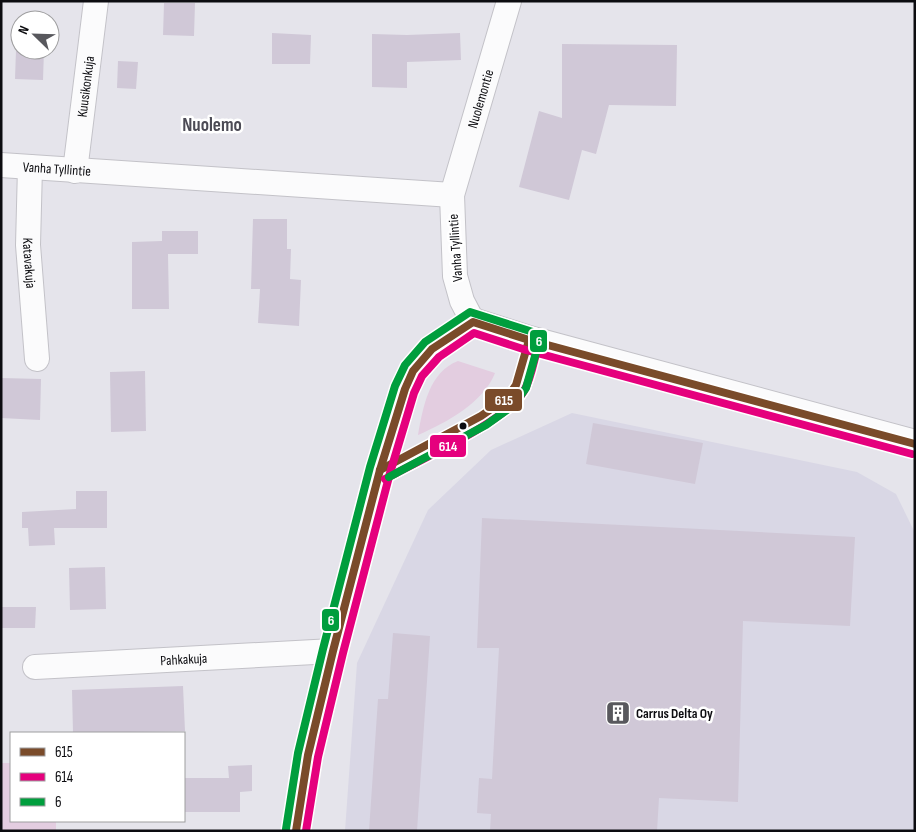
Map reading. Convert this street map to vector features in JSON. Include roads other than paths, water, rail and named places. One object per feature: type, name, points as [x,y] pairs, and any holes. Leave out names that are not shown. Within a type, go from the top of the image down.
[{"type":"street","name":"Kuusikonkuja","points":[[75,171],[96,1]]},
{"type":"street","name":"Nuolemontie","points":[[452,195],[509,1]]},
{"type":"street","name":"Vanha Tyllintie","points":[[1,165],[452,195],[455,276],[462,301],[473,322]]},
{"type":"street","name":"Katavakuja","points":[[30,167],[28,245],[37,359]]},
{"type":"street","points":[[296,831],[308,755],[333,651],[380,470],[405,389],[413,371],[432,349],[473,322],[529,340],[915,444]]},
{"type":"street","name":"Pahkakuja","points":[[34,667],[333,651]]},
{"type":"place","name":"Carrus Delta Oy","points":[[618,713]]},
{"type":"district","name":"Nuolemo","points":[[212,124]]}]
